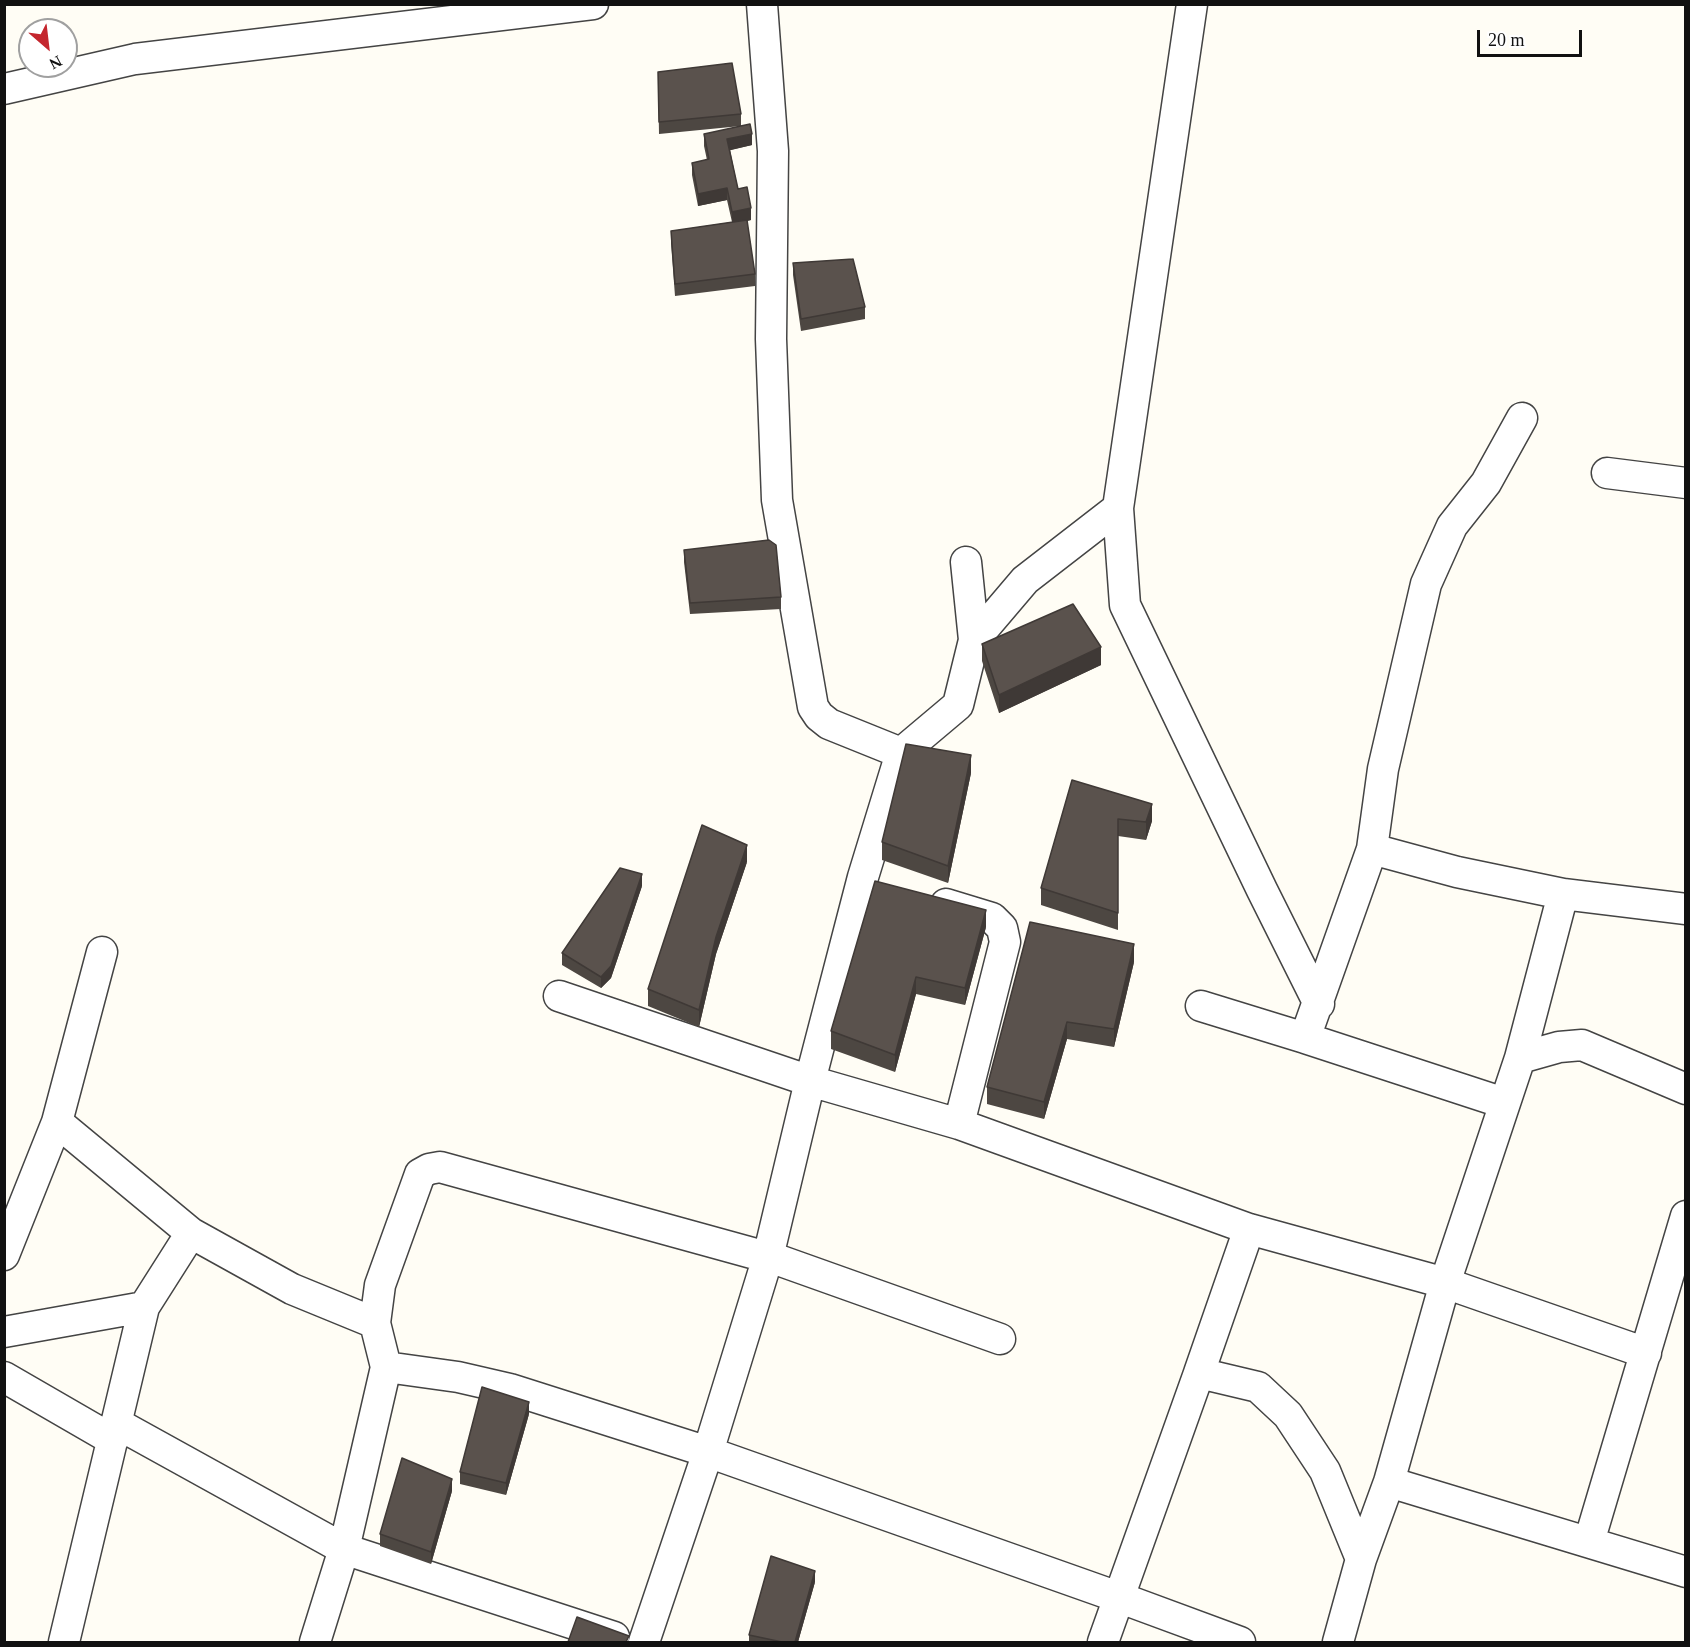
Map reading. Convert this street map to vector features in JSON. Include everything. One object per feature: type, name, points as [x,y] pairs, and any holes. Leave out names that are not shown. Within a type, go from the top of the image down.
[{"type":"street","points":[[4,89],[135,59],[421,15],[592,4]]},
{"type":"street","points":[[762,4],[773,151],[771,339],[777,500],[813,707],[819,716],[829,723],[901,753]]},
{"type":"street","points":[[1192,4],[1118,508],[1125,605],[1319,1004]]},
{"type":"street","points":[[1305,1038],[1319,1004],[1372,849],[1383,769],[1426,584],[1452,526],[1486,483],[1522,418]]},
{"type":"street","points":[[1607,473],[1686,483]]},
{"type":"street","points":[[975,640],[1025,580],[1118,508]]},
{"type":"street","points":[[644,1642],[708,1452],[768,1257],[810,1081],[874,881],[901,753],[958,705],[975,640],[966,562]]},
{"type":"street","points":[[1372,849],[1457,872],[1563,894],[1686,909]]},
{"type":"street","points":[[917,894],[992,918],[1002,928],[1005,942],[959,1124]]},
{"type":"street","points":[[1338,1642],[1362,1559],[1389,1482],[1445,1283],[1520,1058],[1563,894]]},
{"type":"street","points":[[4,1255],[57,1122],[102,952]]},
{"type":"street","points":[[559,996],[810,1081],[959,1124],[1249,1229],[1445,1283],[1646,1353]]},
{"type":"street","points":[[1201,1006],[1504,1103]]},
{"type":"street","points":[[1520,1058],[1559,1047],[1582,1045],[1686,1089]]},
{"type":"street","points":[[57,1122],[191,1233],[292,1288],[375,1323]]},
{"type":"street","points":[[315,1642],[344,1549],[386,1367],[375,1323],[380,1286],[420,1174],[429,1168],[440,1167],[768,1257],[1000,1339]]},
{"type":"street","points":[[1589,1542],[1685,1224]]},
{"type":"street","points":[[1102,1642],[1249,1229]]},
{"type":"street","points":[[64,1642],[144,1307],[191,1233]]},
{"type":"street","points":[[4,1332],[144,1307]]},
{"type":"street","points":[[386,1367],[458,1377],[510,1389],[708,1452],[1240,1642]]},
{"type":"street","points":[[1199,1373],[1258,1387],[1287,1415],[1325,1471],[1362,1559]]},
{"type":"street","points":[[4,1377],[344,1549],[631,1642]]},
{"type":"street","points":[[1389,1482],[1686,1572]]},
{"type":"building","points":[[732,63],[741,114],[659,122],[658,72]]},
{"type":"building","points":[[750,124],[752,134],[727,139],[738,189],[747,187],[751,208],[732,212],[727,188],[698,194],[692,163],[709,159],[704,134]]},
{"type":"building","points":[[747,220],[755,274],[675,284],[671,231]]},
{"type":"building","points":[[853,259],[865,307],[801,319],[793,263]]},
{"type":"building","points":[[769,540],[776,545],[781,597],[690,603],[684,550]]},
{"type":"building","points":[[1073,604],[1101,647],[999,695],[982,644]]},
{"type":"building","points":[[906,744],[971,755],[948,866],[882,842]]},
{"type":"building","points":[[1072,780],[1152,804],[1146,822],[1118,819],[1118,913],[1041,888]]},
{"type":"building","points":[[702,825],[747,845],[716,937],[699,1010],[648,989]]},
{"type":"building","points":[[620,868],[642,874],[611,966],[601,977],[562,953]]},
{"type":"building","points":[[875,881],[986,910],[965,988],[916,977],[895,1055],[831,1031]]},
{"type":"building","points":[[1030,922],[1134,944],[1114,1029],[1067,1022],[1044,1102],[987,1087]]},
{"type":"building","points":[[482,1387],[529,1402],[506,1483],[460,1472]]},
{"type":"building","points":[[402,1458],[452,1479],[431,1552],[380,1534]]},
{"type":"building","points":[[771,1556],[815,1571],[795,1642],[782,1642],[749,1635]]},
{"type":"building","points":[[577,1617],[629,1636],[626,1642],[568,1642]]}]
